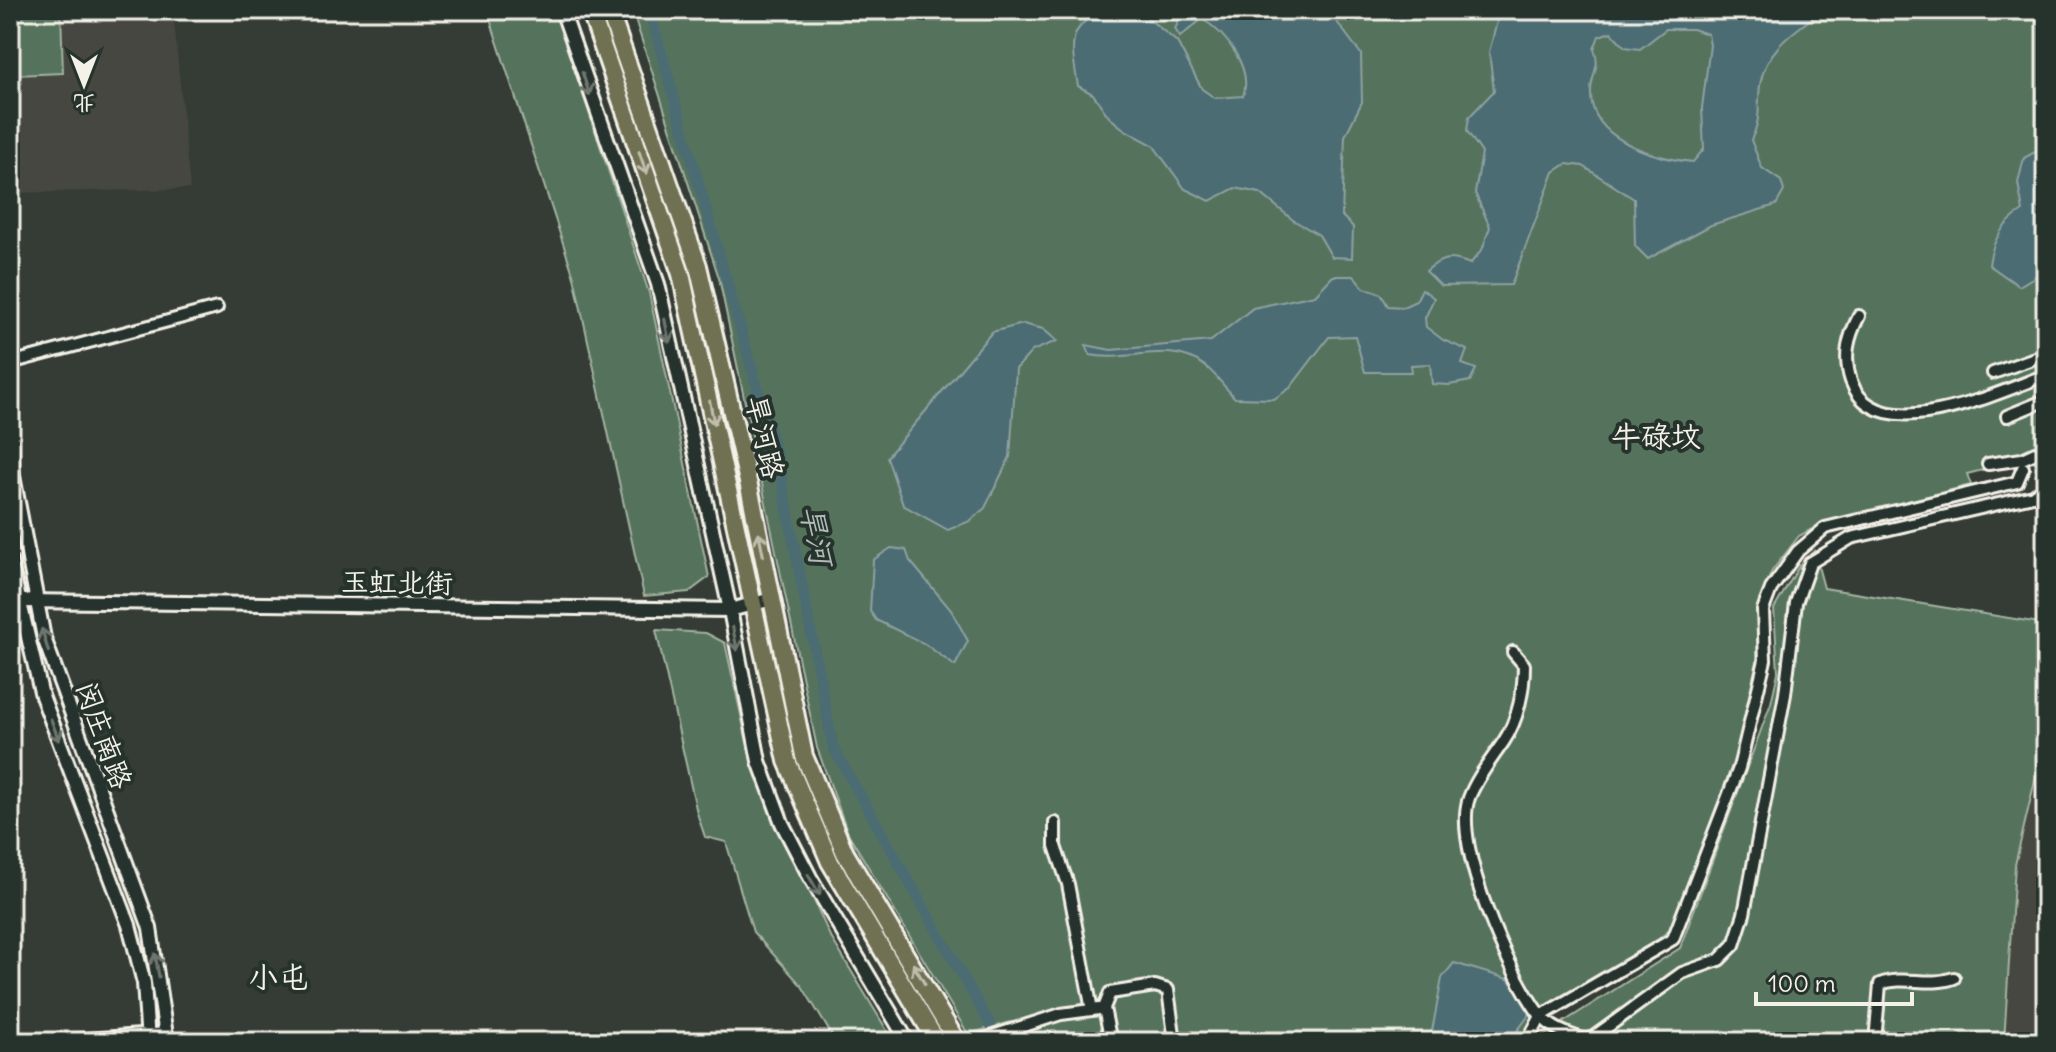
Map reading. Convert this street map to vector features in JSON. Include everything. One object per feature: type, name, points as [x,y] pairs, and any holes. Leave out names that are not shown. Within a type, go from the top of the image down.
[{"type":"main road","name":"旱河路","points":[[590,10],[681,274],[780,735],[805,810],[830,862],[937,1042]]},
{"type":"main road","name":"旱河路","points":[[609,10],[698,266],[772,599],[797,730],[822,804],[845,853],[957,1042]]},
{"type":"street","points":[[562,10],[658,284],[730,610],[759,761],[782,823],[810,877],[908,1042]]},
{"type":"street","points":[[10,363],[217,308]]},
{"type":"street","points":[[1859,316],[1849,336],[1846,367],[1854,389],[1868,406],[1886,413],[1942,411],[2046,375]]},
{"type":"street","points":[[1993,373],[2046,354]]},
{"type":"street","points":[[2007,416],[2046,400]]},
{"type":"street","name":"闵庄南路","points":[[10,441],[13,476],[44,638],[72,722],[150,928],[167,1037]]},
{"type":"street","points":[[1988,464],[2022,459],[2046,448]]},
{"type":"street","points":[[1527,1042],[1541,1016],[1673,939],[1739,768],[1765,660],[1763,610],[1771,589],[1798,551],[1825,528],[2017,482],[2023,468]]},
{"type":"street","points":[[1513,652],[1524,665],[1521,700],[1503,743],[1495,749],[1470,796],[1465,826],[1485,911],[1541,1016],[1561,1031],[1588,1041],[1682,973],[1719,960],[1734,945],[1744,914],[1785,694],[1796,603],[1810,563],[1851,538],[2033,496],[2046,486]]},
{"type":"street","name":"闵庄南路","points":[[10,561],[22,601],[42,696],[129,925],[144,983],[148,1038]]},
{"type":"street","name":"玉虹北街","points":[[22,601],[730,610],[772,599]]},
{"type":"street","points":[[1055,823],[1055,846],[1068,884],[1092,1010]]},
{"type":"street","points":[[1875,1042],[1880,984],[1890,980],[1937,984],[1954,978]]},
{"type":"street","points":[[1111,1042],[1104,1008],[1110,993],[1155,986],[1168,990],[1175,1042]]},
{"type":"street","points":[[974,1042],[1061,1014],[1104,1008]]},
{"type":"street","points":[[47,1042],[167,1037]]},
{"type":"shaded area","points":[[10,10],[173,10],[190,189],[11,193]]},
{"type":"shaded area","points":[[2046,771],[2046,1042],[2004,1042],[2015,865],[2036,776]]},
{"type":"green space","points":[[14,10],[61,10],[63,73],[16,75]]},
{"type":"green space","points":[[487,10],[555,10],[649,293],[709,577],[689,592],[644,596],[574,277]]},
{"type":"green space","points":[[632,10],[2046,10],[2046,454],[1967,474],[1971,485],[1825,522],[1799,536],[1772,571],[1758,603],[1757,661],[1735,757],[1672,927],[1659,939],[1534,1014],[1520,1042],[1001,1042],[1018,1036],[1011,1022],[968,1034],[848,833],[817,748],[719,278]]},
{"type":"green space","points":[[1814,551],[1824,588],[2046,624],[2046,771],[2036,776],[2015,865],[2004,1042],[1542,1042],[1548,1032],[1680,948],[1771,703],[1778,672],[1774,609],[1799,566]]},
{"type":"green space","points":[[656,630],[706,633],[725,643],[751,760],[829,934],[894,1042],[836,1042],[802,986],[753,932],[726,842],[705,837],[697,813]]},
{"type":"water","points":[[1104,10],[1138,10],[1177,42],[1202,89],[1215,98],[1243,96],[1245,86],[1241,63],[1228,42],[1202,19],[1180,37],[1175,29],[1184,10],[1328,10],[1361,54],[1362,102],[1345,136],[1342,216],[1353,227],[1352,258],[1332,257],[1319,235],[1293,220],[1260,193],[1235,188],[1210,201],[1185,189],[1153,145],[1125,130],[1109,117],[1093,94],[1078,86],[1074,40],[1082,24]]},
{"type":"water","points":[[1500,10],[1823,10],[1783,42],[1763,72],[1758,119],[1751,140],[1762,168],[1781,181],[1784,191],[1776,205],[1711,225],[1648,259],[1635,246],[1634,199],[1583,166],[1566,164],[1554,172],[1511,285],[1441,286],[1426,271],[1446,259],[1470,264],[1482,250],[1490,227],[1475,193],[1482,153],[1467,131],[1469,117],[1494,91],[1489,52]],"holes":[[[1666,29],[1692,29],[1708,34],[1710,45],[1702,108],[1704,149],[1693,162],[1643,151],[1612,134],[1600,122],[1593,107],[1591,90],[1596,65],[1594,49],[1599,36],[1611,32],[1625,47],[1640,49]]]},
{"type":"water","points":[[2046,146],[2046,270],[2019,286],[1989,265],[1990,256],[2004,227],[2023,211],[2018,183],[2024,158]]},
{"type":"water","points":[[1333,276],[1354,276],[1364,288],[1381,294],[1388,306],[1403,307],[1416,301],[1422,289],[1434,298],[1425,318],[1426,327],[1443,340],[1467,350],[1462,364],[1476,369],[1470,381],[1432,384],[1430,364],[1411,365],[1412,372],[1365,372],[1355,336],[1329,337],[1290,388],[1274,399],[1235,398],[1209,369],[1192,358],[1164,353],[1105,357],[1090,355],[1086,345],[1111,350],[1211,341],[1253,308],[1315,295]]},
{"type":"water","points":[[1023,324],[1043,329],[1057,341],[1032,351],[1016,369],[1010,457],[985,508],[970,521],[948,530],[903,505],[887,457],[992,332]]},
{"type":"water","points":[[891,548],[906,550],[910,561],[951,610],[968,641],[955,666],[925,644],[876,620],[870,611],[873,560]]},
{"type":"water","points":[[1454,963],[1508,979],[1532,1011],[1509,1042],[1430,1042],[1442,978]]},
{"type":"waterway","name":"旱河","points":[[649,10],[778,460],[833,747],[1000,1042]]},
{"type":"district","name":"牛碌坟","points":[[1656,436]]},
{"type":"district","name":"小屯","points":[[278,977]]}]
